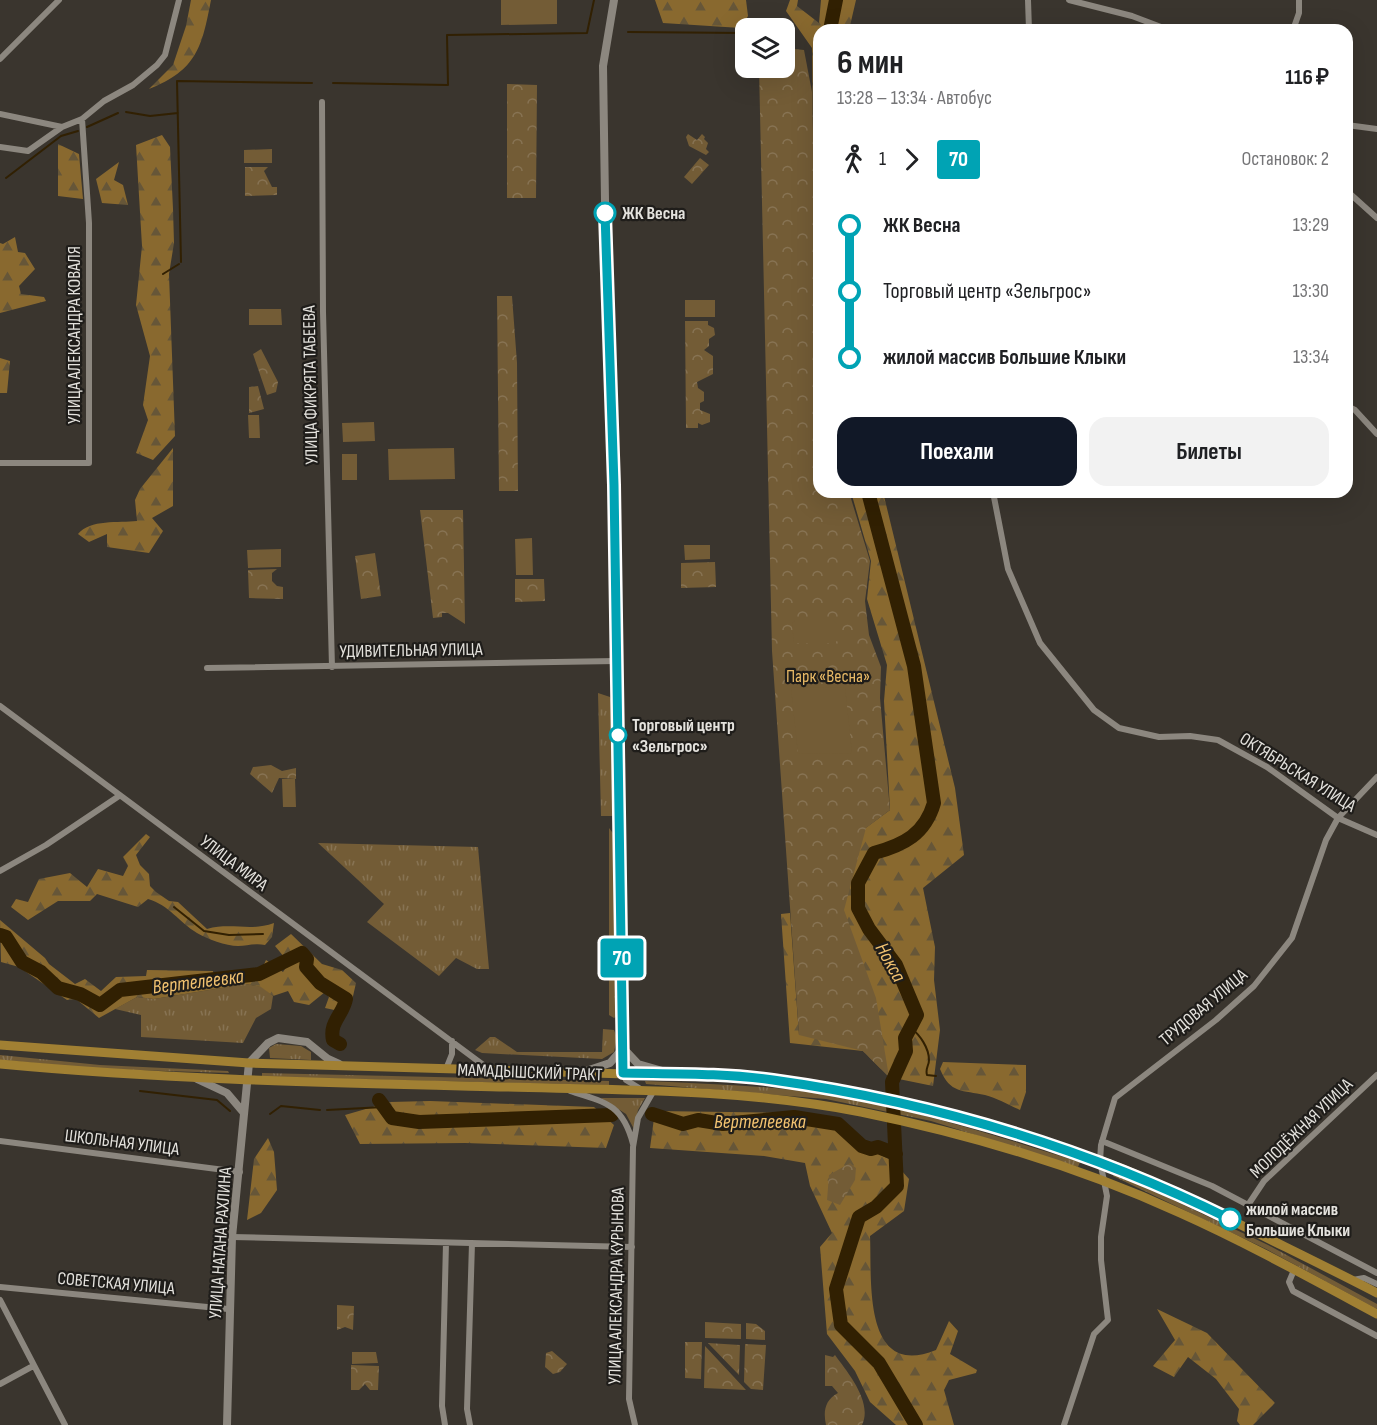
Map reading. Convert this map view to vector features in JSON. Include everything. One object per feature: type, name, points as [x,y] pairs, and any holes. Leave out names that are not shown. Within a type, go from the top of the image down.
[{"type":"main road","name":"МАМАДЫШСКИЙ ТРАКТ","points":[[0,1045],[249,1063],[623,1073],[771,1080],[865,1095],[931,1109],[1100,1161],[1176,1192],[1377,1293]]},
{"type":"main road","name":"МАМАДЫШСКИЙ ТРАКТ","points":[[0,1064],[248,1081],[564,1089],[776,1098],[861,1112],[1020,1154],[1106,1182],[1178,1212],[1377,1314]]},
{"type":"street","points":[[0,60],[59,0]]},
{"type":"street","points":[[0,147],[28,151],[62,127],[82,119],[104,101],[133,85],[165,55],[179,0]]},
{"type":"street","points":[[614,0],[604,53],[603,77],[606,262],[614,485],[623,1073],[630,1083],[653,1092]]},
{"type":"street","points":[[1028,0],[1029,24]]},
{"type":"street","points":[[1069,0],[1132,16],[1153,24]]},
{"type":"street","points":[[1295,24],[1299,13],[1299,0]]},
{"type":"street","name":"УЛИЦА ФИКРЯТА ТАБЕЕВА","points":[[322,102],[323,312],[332,667]]},
{"type":"street","points":[[0,114],[62,127]]},
{"type":"street","name":"УЛИЦА АЛЕКСАНДРА КОВАЛЯ","points":[[0,464],[89,463],[89,223],[82,119]]},
{"type":"street","points":[[1353,126],[1377,129]]},
{"type":"street","points":[[1353,196],[1377,218]]},
{"type":"street","points":[[1353,409],[1377,434]]},
{"type":"street","name":"ОКТЯБРЬСКАЯ УЛИЦА","points":[[994,498],[1008,569],[1040,643],[1094,710],[1119,729],[1159,737],[1191,736],[1218,741],[1267,767],[1338,818],[1377,835]]},
{"type":"street","name":"УДИВИТЕЛЬНАЯ УЛИЦА","points":[[207,668],[616,661]]},
{"type":"street","name":"УЛИЦА МИРА","points":[[0,706],[490,1070]]},
{"type":"street","name":"ТРУДОВАЯ УЛИЦА","points":[[1100,1161],[1102,1142],[1115,1098],[1216,1020],[1254,986],[1292,938],[1326,840],[1338,818],[1377,777]]},
{"type":"street","points":[[0,871],[46,845],[120,796]]},
{"type":"street","points":[[249,1063],[268,1043],[278,1038],[307,1042],[328,1059],[349,1067]]},
{"type":"street","points":[[446,1069],[452,1054],[452,1041]]},
{"type":"street","points":[[582,1072],[610,1064],[623,1048]]},
{"type":"street","points":[[623,1048],[638,1064],[677,1075]]},
{"type":"street","name":"УЛИЦА НАТАНА РАХЛИНА","points":[[227,1425],[228,1309],[232,1237],[249,1063]]},
{"type":"street","name":"МОЛОДЁЖНАЯ УЛИЦА","points":[[1248,1205],[1264,1181],[1377,1075]]},
{"type":"street","points":[[191,1077],[227,1094],[239,1104],[245,1115]]},
{"type":"street","name":"УЛИЦА АЛЕКСАНДРА КУРЫНОВА","points":[[564,1089],[608,1104],[616,1110],[625,1120],[633,1147]]},
{"type":"street","name":"УЛИЦА АЛЕКСАНДРА КУРЫНОВА","points":[[635,1425],[629,1399],[633,1147],[638,1118],[653,1092]]},
{"type":"street","name":"ШКОЛЬНАЯ УЛИЦА","points":[[0,1141],[240,1172]]},
{"type":"street","points":[[1102,1142],[1156,1162],[1248,1205],[1377,1273]]},
{"type":"street","points":[[1064,1425],[1094,1334],[1108,1320],[1101,1260],[1101,1237],[1107,1196],[1100,1161]]},
{"type":"street","points":[[232,1237],[632,1247]]},
{"type":"street","points":[[445,1425],[442,1406],[447,1243]]},
{"type":"street","points":[[470,1425],[467,1409],[472,1243]]},
{"type":"street","points":[[1294,1270],[1289,1282],[1293,1291],[1377,1336]]},
{"type":"street","points":[[1353,1280],[1364,1278],[1377,1284]]},
{"type":"street","name":"СОВЕТСКАЯ УЛИЦА","points":[[0,1287],[228,1309]]},
{"type":"street","points":[[0,1300],[65,1425]]},
{"type":"street","points":[[0,1384],[33,1366]]},
{"type":"green space","points":[[191,0],[211,0],[204,31],[195,55],[178,74],[149,89],[173,65],[186,26]]},
{"type":"green space","points":[[501,0],[557,0],[557,24],[501,25]]},
{"type":"green space","points":[[655,0],[746,0],[748,16],[735,18],[735,28],[663,23]]},
{"type":"green space","points":[[790,0],[798,0],[797,6],[819,23],[821,0],[856,0],[850,24],[813,24],[813,132],[812,48],[795,24],[795,18],[791,18],[786,11]]},
{"type":"green space","name":"Парк «Весна»","points":[[795,49],[804,50],[812,92],[813,498],[851,498],[870,561],[865,601],[869,635],[881,667],[880,698],[890,810],[866,828],[844,910],[876,998],[889,1077],[863,1051],[799,1035],[772,651],[759,78],[795,78]]},
{"type":"green space","points":[[507,84],[537,85],[536,198],[507,198]]},
{"type":"green space","points":[[688,134],[697,140],[702,134],[705,137],[708,143],[706,149],[709,152],[706,155],[689,146],[686,137]]},
{"type":"green space","points":[[162,135],[170,147],[173,209],[174,243],[169,274],[175,436],[153,460],[136,453],[148,420],[143,405],[150,356],[136,305],[142,246],[136,145]]},
{"type":"green space","points":[[58,144],[79,154],[83,199],[58,196]]},
{"type":"green space","points":[[272,149],[272,163],[244,163],[244,150]]},
{"type":"green space","points":[[700,158],[709,165],[692,184],[684,177]]},
{"type":"green space","points":[[119,162],[114,180],[123,185],[128,205],[102,203],[96,179]]},
{"type":"green space","points":[[245,167],[268,167],[264,171],[272,187],[277,187],[277,195],[245,196]]},
{"type":"green space","points":[[15,237],[18,252],[25,253],[35,269],[19,286],[21,294],[44,297],[46,301],[0,313],[0,243],[3,244]]},
{"type":"green space","points":[[497,296],[512,296],[517,363],[518,491],[499,491]]},
{"type":"green space","points":[[685,300],[715,300],[715,317],[685,317]]},
{"type":"green space","points":[[249,309],[281,309],[282,325],[249,325]]},
{"type":"green space","points":[[685,321],[708,321],[708,325],[714,328],[715,335],[709,339],[709,346],[704,350],[713,356],[713,374],[697,382],[698,388],[704,392],[704,401],[700,403],[700,410],[710,414],[710,422],[702,425],[698,423],[698,428],[686,428]]},
{"type":"green space","points":[[261,349],[278,382],[276,392],[267,395],[253,354]]},
{"type":"green space","points":[[0,358],[10,361],[7,393],[0,393]]},
{"type":"green space","points":[[258,386],[264,409],[249,413],[249,387]]},
{"type":"green space","points":[[248,415],[259,415],[260,438],[249,438]]},
{"type":"green space","points":[[374,422],[375,441],[343,442],[342,423]]},
{"type":"green space","points":[[173,448],[173,506],[152,518],[163,531],[149,553],[107,547],[107,534],[89,542],[78,534],[83,529],[97,524],[137,521],[135,500],[140,489]]},
{"type":"green space","points":[[454,448],[455,479],[389,480],[388,449]]},
{"type":"green space","points":[[342,454],[357,454],[357,480],[342,480]]},
{"type":"green space","points":[[853,498],[884,498],[955,788],[964,855],[923,888],[935,947],[934,980],[940,1030],[933,1086],[889,1077],[863,1051],[790,1043],[781,914],[790,913],[799,1035],[844,910],[833,852],[890,810],[884,701],[887,665],[867,599],[871,561]]},
{"type":"green space","points":[[420,510],[463,510],[465,624],[448,613],[442,613],[442,617],[433,618]]},
{"type":"green space","points":[[532,538],[533,575],[516,575],[515,539]]},
{"type":"green space","points":[[684,545],[710,545],[710,559],[685,560]]},
{"type":"green space","points":[[281,549],[281,567],[248,568],[247,550]]},
{"type":"green space","points":[[375,553],[381,596],[361,599],[355,556]]},
{"type":"green space","points":[[715,562],[716,587],[681,588],[681,563]]},
{"type":"green space","points":[[277,569],[272,573],[272,581],[277,586],[283,587],[283,599],[249,598],[248,570]]},
{"type":"green space","points":[[515,579],[544,579],[545,601],[515,602]]},
{"type":"green space","points":[[795,620],[833,620],[837,624],[837,641],[834,643],[794,643],[792,624]]},
{"type":"green space","points":[[845,687],[852,753],[798,754],[791,688]]},
{"type":"green space","points":[[598,693],[610,697],[613,704],[615,811],[612,816],[601,816]]},
{"type":"green space","points":[[271,765],[282,771],[296,768],[296,779],[279,778],[272,793],[250,774],[253,767]]},
{"type":"green space","points":[[282,779],[295,779],[296,807],[283,807]]},
{"type":"green space","points":[[609,828],[615,836],[619,1015],[614,1018],[609,1015]]},
{"type":"green space","points":[[146,834],[150,837],[136,855],[140,865],[149,874],[150,886],[156,892],[169,901],[178,902],[207,929],[225,926],[257,927],[274,923],[272,937],[265,945],[233,946],[217,942],[197,933],[168,909],[148,899],[138,907],[97,894],[90,901],[58,901],[28,920],[11,907],[16,899],[28,902],[39,879],[70,873],[87,887],[98,869],[123,876],[128,866],[123,857]]},
{"type":"green space","points":[[318,843],[478,847],[489,969],[477,969],[456,958],[439,976],[367,922],[384,904]]},
{"type":"green space","points":[[0,920],[75,984],[85,979],[101,991],[116,977],[146,976],[147,970],[213,971],[214,978],[261,971],[266,960],[283,972],[289,963],[275,946],[291,934],[322,964],[342,970],[356,983],[351,1005],[339,1011],[325,1008],[329,997],[325,992],[309,1005],[294,1002],[288,991],[273,996],[261,987],[246,984],[154,999],[137,997],[99,1018],[76,999],[67,1000],[19,967],[1,962]]},
{"type":"green space","points":[[246,984],[262,987],[273,996],[271,1009],[256,1018],[243,1043],[141,1037],[141,1015],[115,1009],[137,997],[154,999]]},
{"type":"green space","points":[[603,1029],[614,1030],[617,1038],[614,1052],[602,1059],[482,1053],[475,1050],[490,1037],[495,1037],[517,1052],[602,1052]]},
{"type":"green space","points":[[276,1044],[301,1046],[311,1052],[311,1060],[270,1058],[269,1048]]},
{"type":"green space","points":[[0,1055],[100,1065],[228,1071],[229,1073],[101,1069],[0,1060]]},
{"type":"green space","points":[[943,1062],[1026,1065],[1026,1092],[1020,1110],[989,1096],[953,1087],[940,1069]]},
{"type":"green space","points":[[262,1073],[609,1081],[609,1085],[262,1077]]},
{"type":"green space","points":[[645,1081],[735,1085],[823,1094],[856,1100],[953,1124],[1080,1162],[1078,1167],[931,1121],[826,1099],[646,1084]]},
{"type":"green space","points":[[601,1098],[645,1098],[638,1110],[634,1129],[626,1114]]},
{"type":"green space","points":[[430,1101],[594,1107],[614,1125],[606,1148],[465,1143],[360,1144],[345,1115],[390,1102]]},
{"type":"green space","points":[[655,1111],[794,1113],[848,1125],[870,1150],[893,1161],[909,1179],[904,1211],[870,1236],[872,1299],[876,1320],[883,1338],[895,1351],[912,1355],[936,1350],[949,1321],[958,1331],[950,1354],[977,1370],[976,1373],[949,1380],[944,1390],[954,1425],[896,1425],[870,1402],[855,1371],[827,1334],[820,1247],[832,1233],[810,1186],[805,1163],[764,1156],[650,1148]]},
{"type":"green space","points":[[268,1138],[274,1152],[277,1190],[261,1213],[247,1220],[254,1159]]},
{"type":"green space","points":[[850,1163],[856,1168],[855,1180],[840,1205],[827,1200],[829,1175]]},
{"type":"green space","points":[[1114,1172],[1268,1245],[1377,1304],[1377,1309],[1266,1249],[1113,1176]]},
{"type":"green space","points":[[337,1305],[354,1306],[353,1330],[345,1327],[337,1330]]},
{"type":"green space","points":[[1157,1309],[1207,1333],[1275,1403],[1253,1425],[1240,1425],[1237,1421],[1239,1409],[1216,1379],[1188,1357],[1174,1377],[1153,1366],[1175,1340]]},
{"type":"green space","points":[[705,1322],[741,1324],[741,1339],[705,1338]]},
{"type":"green space","points":[[746,1323],[756,1324],[765,1331],[765,1340],[746,1339]]},
{"type":"green space","points":[[685,1342],[702,1342],[701,1379],[685,1378]]},
{"type":"green space","points":[[708,1343],[740,1345],[739,1375]]},
{"type":"green space","points":[[745,1344],[766,1345],[763,1390],[751,1389],[744,1382]]},
{"type":"green space","points":[[705,1346],[746,1390],[704,1388]]},
{"type":"green space","points":[[552,1351],[567,1364],[560,1372],[553,1374],[545,1367],[546,1353]]},
{"type":"green space","points":[[352,1352],[376,1352],[378,1363],[352,1364]]},
{"type":"green space","points":[[825,1355],[833,1357],[835,1355],[858,1388],[865,1416],[862,1425],[826,1425],[826,1406],[830,1399],[838,1393],[832,1386],[825,1386]]},
{"type":"green space","points":[[351,1365],[379,1366],[378,1390],[370,1390],[365,1384],[359,1390],[351,1390]]},
{"type":"waterway","points":[[333,83],[448,85],[447,35],[587,33],[594,0]]},
{"type":"waterway","name":"Нокса","points":[[831,24],[836,0]]},
{"type":"waterway","points":[[628,32],[735,33]]},
{"type":"waterway","points":[[181,262],[177,81],[312,83]]},
{"type":"waterway","points":[[126,112],[150,116],[178,113]]},
{"type":"waterway","points":[[87,127],[118,113]]},
{"type":"waterway","points":[[6,178],[61,136],[78,131]]},
{"type":"waterway","points":[[163,274],[179,264]]},
{"type":"waterway","name":"Нокса","points":[[870,498],[914,666],[934,803],[925,823],[912,837],[874,853],[858,883],[858,908],[869,929],[896,965],[917,1015],[905,1038],[906,1051],[892,1082],[897,1186],[876,1207],[859,1217],[836,1289],[841,1325],[879,1363],[916,1425]]},
{"type":"waterway","points":[[174,907],[204,931],[229,935],[263,934]]},
{"type":"waterway","name":"Вертелеевка","points":[[0,935],[6,937],[22,962],[41,972],[58,988],[80,994],[100,1005],[120,990],[259,974],[302,953],[307,959],[306,967],[320,983],[346,999],[332,1034],[333,1040],[340,1044]]},
{"type":"waterway","points":[[911,1028],[926,1046],[929,1060],[927,1075],[936,1076]]},
{"type":"waterway","points":[[140,1091],[217,1100],[230,1111]]},
{"type":"waterway","name":"Вертелеевка","points":[[379,1100],[392,1118],[419,1122],[612,1115]]},
{"type":"waterway","points":[[270,1114],[281,1106],[320,1110]]},
{"type":"waterway","points":[[327,1110],[384,1107]]},
{"type":"waterway","name":"Вертелеевка","points":[[652,1114],[683,1124],[698,1120],[723,1124],[794,1117],[838,1124],[862,1146],[871,1149],[878,1147],[896,1154]]},
{"type":"bus line","name":"70","points":[[605,213],[615,527],[623,1073],[771,1080],[865,1095],[931,1109],[1100,1161],[1176,1192],[1230,1219]]},
{"type":"place","name":"ЖК Весна","points":[[605,213]]},
{"type":"place","name":"Торговый центр «Зельгрос»","points":[[618,735]]},
{"type":"place","name":"жилой массив Большие Клыки","points":[[1230,1219]]}]
